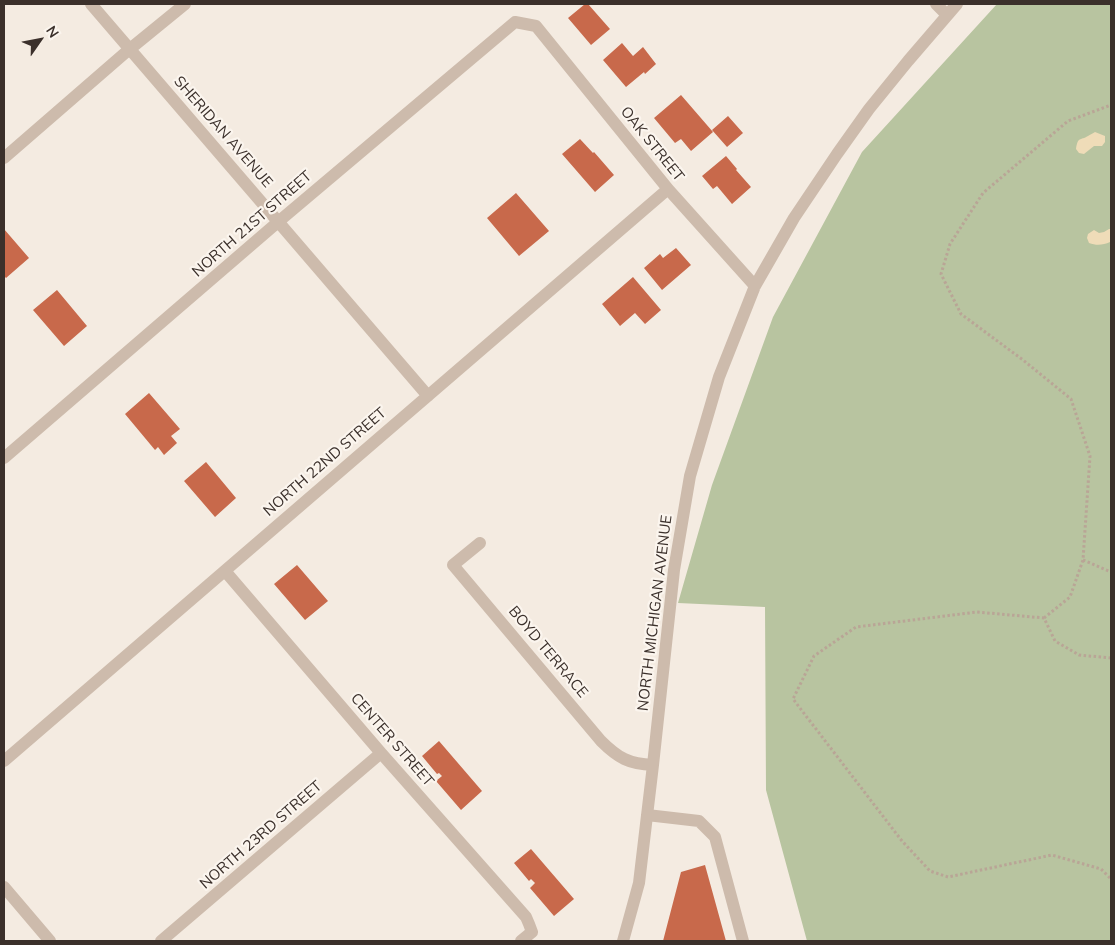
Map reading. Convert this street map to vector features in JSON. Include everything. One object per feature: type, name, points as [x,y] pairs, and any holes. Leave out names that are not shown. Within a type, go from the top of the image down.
[{"type":"street","name":"SHERIDAN AVENUE","points":[[91,4],[428,396]]},
{"type":"street","points":[[4,158],[185,4]]},
{"type":"street","points":[[936,4],[947,15]]},
{"type":"street","name":"NORTH MICHIGAN AVENUE","points":[[623,941],[639,883],[674,570],[690,476],[719,377],[755,286],[794,218],[837,154],[886,89],[957,4]]},
{"type":"street","name":"NORTH 21ST STREET","points":[[4,458],[278,222],[515,22],[525,24]]},
{"type":"street","name":"OAK STREET","points":[[525,24],[536,26],[668,189],[755,286]]},
{"type":"street","name":"NORTH 22ND STREET","points":[[4,761],[668,189]]},
{"type":"street","name":"BOYD TERRACE","points":[[480,543],[453,565],[601,741],[613,753],[626,760],[639,765],[653,766]]},
{"type":"street","name":"CENTER STREET","points":[[225,571],[526,918],[532,932],[522,941]]},
{"type":"street","name":"NORTH 23RD STREET","points":[[161,941],[381,752]]},
{"type":"street","points":[[647,815],[700,821],[715,837],[743,941]]},
{"type":"street","points":[[4,887],[50,941]]},
{"type":"path","points":[[1111,105],[1068,122],[983,193],[950,244],[941,274],[961,314],[1070,398],[1090,456],[1083,560],[1070,597],[1044,618],[977,612],[856,627],[814,656],[793,699],[902,841],[930,871],[948,877],[1052,855],[1102,869],[1111,879]]},
{"type":"path","points":[[1083,560],[1111,572]]},
{"type":"path","points":[[1044,618],[1055,641],[1079,655],[1111,658]]},
{"type":"green space","points":[[997,4],[1111,4],[1111,941],[807,941],[766,790],[765,607],[678,603],[712,485],[773,317],[862,152]]},
{"type":"sand","points":[[1095,132],[1105,136],[1105,142],[1102,146],[1094,146],[1084,154],[1079,153],[1076,149],[1079,140]]},
{"type":"sand","points":[[1111,229],[1110,242],[1100,245],[1089,243],[1088,234],[1094,230],[1099,233]]},
{"type":"building","points":[[585,4],[588,4],[610,29],[591,45],[568,18]]},
{"type":"building","points":[[622,43],[633,56],[643,47],[656,64],[626,87],[603,60]]},
{"type":"building","points":[[681,95],[713,132],[691,151],[681,139],[675,143],[654,118]]},
{"type":"building","points":[[728,116],[743,133],[727,147],[712,130]]},
{"type":"building","points":[[580,139],[614,175],[595,192],[562,154]]},
{"type":"building","points":[[726,156],[751,187],[732,204],[717,186],[713,189],[702,176]]},
{"type":"building","points":[[516,193],[549,231],[519,256],[487,218]]},
{"type":"building","points":[[4,229],[29,258],[6,278],[4,276]]},
{"type":"building","points":[[676,248],[691,265],[662,290],[644,268],[660,254],[663,258]]},
{"type":"building","points":[[633,277],[661,310],[645,324],[635,313],[620,326],[602,304]]},
{"type":"building","points":[[57,290],[87,326],[64,346],[33,310]]},
{"type":"building","points":[[149,393],[180,429],[171,436],[177,443],[164,455],[158,447],[155,450],[125,414]]},
{"type":"building","points":[[206,462],[236,498],[215,517],[184,481]]},
{"type":"building","points":[[297,565],[328,601],[305,620],[274,584]]},
{"type":"building","points":[[439,741],[482,791],[461,810],[436,781],[442,776],[439,773],[437,774],[422,756]]},
{"type":"building","points":[[531,849],[574,899],[554,916],[530,888],[535,883],[531,879],[529,881],[514,863]]},
{"type":"building","points":[[705,865],[726,941],[663,941],[681,872]]}]
